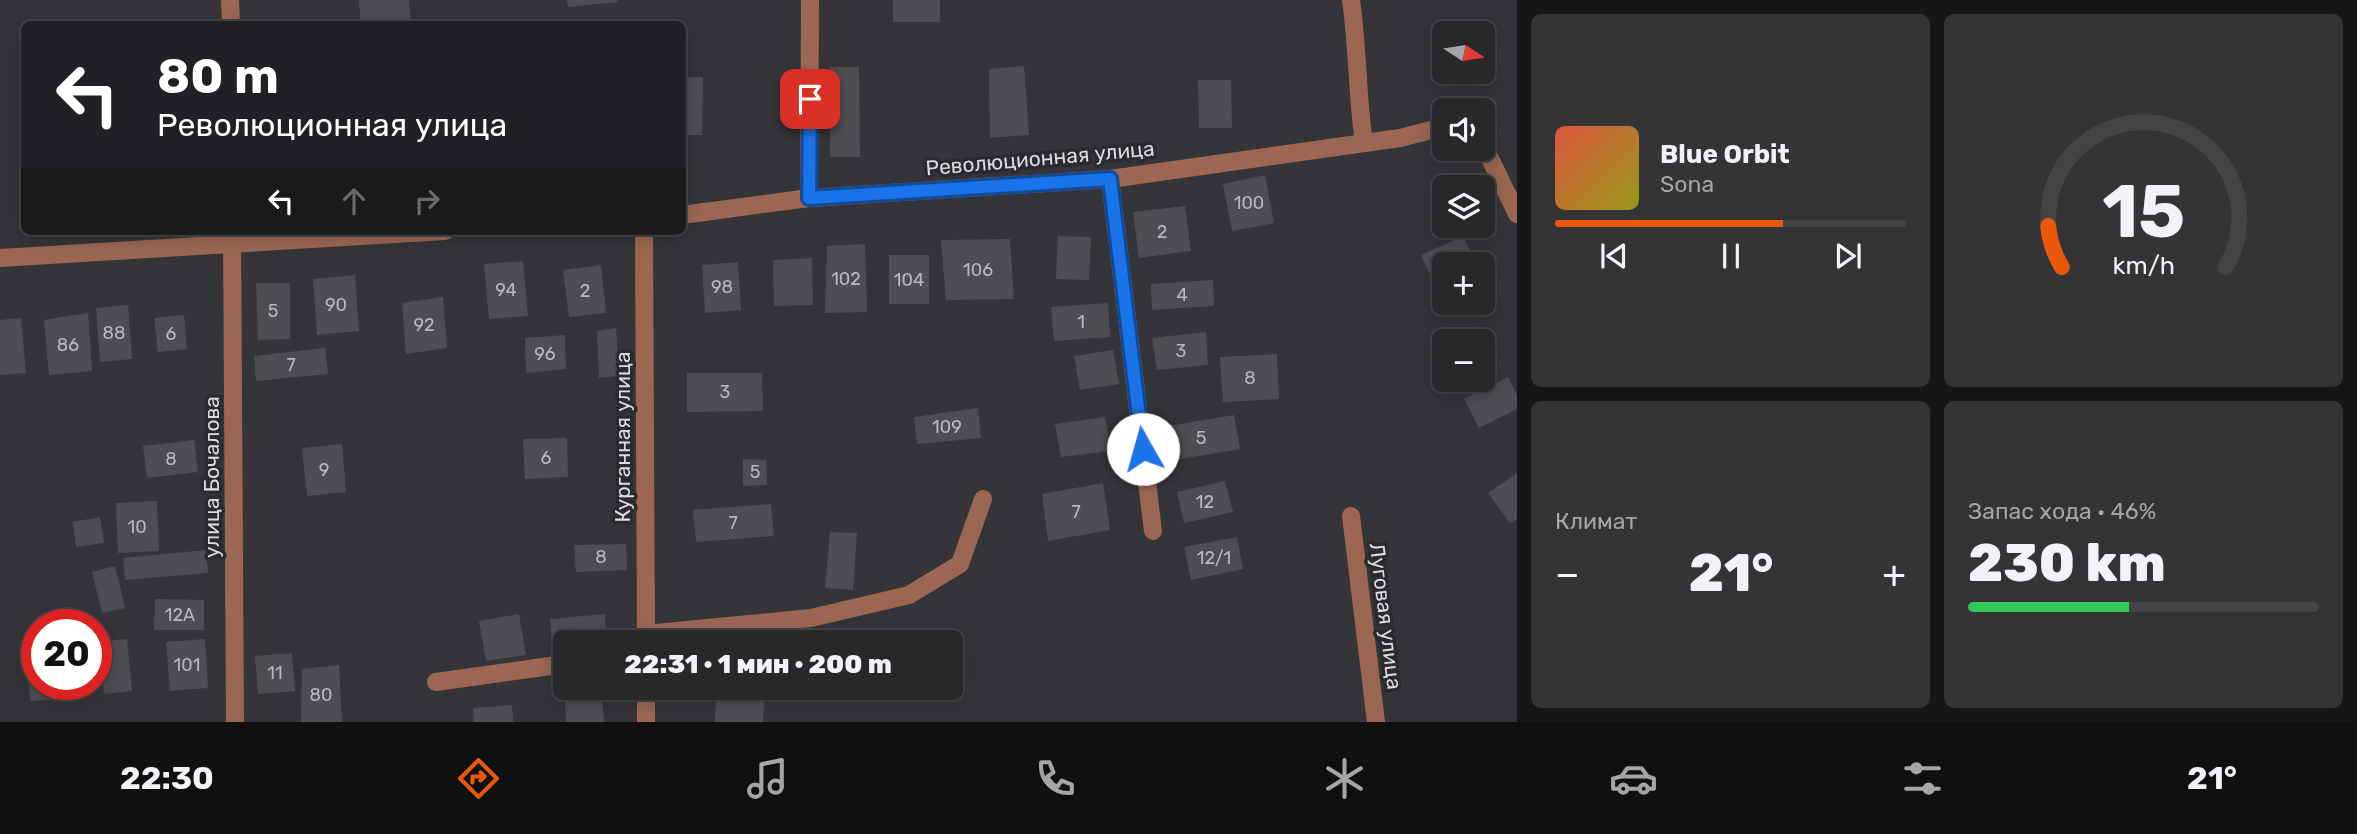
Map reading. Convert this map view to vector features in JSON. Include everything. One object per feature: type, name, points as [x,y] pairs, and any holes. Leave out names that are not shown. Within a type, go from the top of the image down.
[{"type":"street","points":[[230,0],[230,21]]},
{"type":"street","points":[[809,198],[810,0]]},
{"type":"street","points":[[1351,0],[1359,70],[1359,112],[1364,143]]},
{"type":"street","name":"Революционная улица","points":[[686,214],[809,198],[1110,179],[1400,138],[1432,130]]},
{"type":"street","points":[[1491,161],[1517,214]]},
{"type":"street","points":[[1110,179],[1153,531]]},
{"type":"street","points":[[0,258],[232,237],[303,235]]},
{"type":"street","name":"Курганная улица","points":[[644,235],[645,630]]},
{"type":"street","name":"улица Бочалова","points":[[232,237],[235,722]]},
{"type":"street","points":[[711,630],[811,618],[909,595],[960,564],[983,499]]},
{"type":"street","name":"Луговая улица","points":[[1351,516],[1377,722]]},
{"type":"street","points":[[436,682],[553,666]]},
{"type":"street","points":[[646,700],[646,722]]},
{"type":"building","points":[[359,0],[409,0],[411,21],[361,21]]},
{"type":"building","points":[[567,0],[617,0],[617,2],[568,7]]},
{"type":"building","points":[[893,0],[940,0],[940,22],[893,22]]},
{"type":"building","points":[[1024,66],[1029,135],[990,138],[989,69]]},
{"type":"building","points":[[830,67],[859,67],[860,157],[830,157]]},
{"type":"building","points":[[703,77],[702,135],[686,135],[686,78]]},
{"type":"building","points":[[1198,80],[1231,80],[1232,128],[1199,128]]},
{"type":"building","points":[[1265,175],[1274,223],[1232,231],[1223,184]]},
{"type":"building","points":[[1185,206],[1191,251],[1139,258],[1133,212]]},
{"type":"building","points":[[1058,236],[1091,237],[1089,280],[1056,279]]},
{"type":"building","points":[[1459,238],[1464,238],[1470,252],[1432,252],[1432,279],[1421,255]]},
{"type":"building","points":[[1010,239],[1014,299],[946,300],[941,240]]},
{"type":"building","points":[[865,244],[867,312],[825,313],[827,246]]},
{"type":"building","points":[[889,255],[929,255],[929,304],[889,304]]},
{"type":"building","points":[[812,258],[813,305],[774,306],[773,260]]},
{"type":"building","points":[[523,261],[528,316],[489,319],[484,264]]},
{"type":"building","points":[[738,262],[741,310],[705,313],[702,265]]},
{"type":"building","points":[[601,265],[606,313],[569,317],[563,270]]},
{"type":"building","points":[[355,275],[359,331],[317,335],[313,279]]},
{"type":"building","points":[[1213,280],[1214,306],[1152,310],[1151,284]]},
{"type":"building","points":[[256,283],[290,283],[290,339],[258,340]]},
{"type":"building","points":[[443,297],[447,348],[406,354],[402,303]]},
{"type":"building","points":[[1108,303],[1110,337],[1054,341],[1051,307]]},
{"type":"building","points":[[128,305],[132,359],[100,362],[96,308]]},
{"type":"building","points":[[88,313],[92,371],[49,375],[44,320]]},
{"type":"building","points":[[184,315],[187,349],[158,352],[154,318]]},
{"type":"building","points":[[21,318],[26,373],[0,375],[0,320]]},
{"type":"building","points":[[616,328],[619,376],[599,378],[597,331]]},
{"type":"building","points":[[1206,332],[1208,365],[1157,370],[1152,338]]},
{"type":"building","points":[[565,335],[566,369],[526,373],[525,338]]},
{"type":"building","points":[[325,348],[328,374],[256,381],[254,356]]},
{"type":"building","points":[[1113,350],[1119,384],[1080,390],[1074,356]]},
{"type":"building","points":[[1277,354],[1279,399],[1223,402],[1220,357]]},
{"type":"building","points":[[687,373],[762,373],[763,411],[687,412]]},
{"type":"building","points":[[1508,377],[1517,395],[1517,409],[1479,428],[1464,399],[1478,392],[1495,392],[1495,384]]},
{"type":"building","points":[[978,408],[981,438],[917,444],[914,417]]},
{"type":"building","points":[[1234,415],[1240,449],[1168,461],[1163,427]]},
{"type":"building","points":[[1105,417],[1111,451],[1061,457],[1055,424]]},
{"type":"building","points":[[567,438],[568,477],[525,479],[523,439]]},
{"type":"building","points":[[194,440],[198,472],[147,478],[143,446]]},
{"type":"building","points":[[342,444],[346,492],[307,496],[302,448]]},
{"type":"building","points":[[743,459],[766,460],[767,485],[743,486]]},
{"type":"building","points":[[1517,473],[1517,519],[1510,523],[1488,493]]},
{"type":"building","points":[[1225,481],[1233,512],[1184,523],[1177,492]]},
{"type":"building","points":[[1103,483],[1110,530],[1048,541],[1042,494]]},
{"type":"building","points":[[157,501],[159,551],[118,553],[116,503]]},
{"type":"building","points":[[771,504],[774,536],[696,542],[693,510]]},
{"type":"building","points":[[100,517],[104,543],[76,547],[73,522]]},
{"type":"building","points":[[830,532],[857,533],[853,590],[825,588]]},
{"type":"building","points":[[1237,537],[1243,569],[1191,580],[1184,547]]},
{"type":"building","points":[[626,544],[627,570],[576,572],[574,545]]},
{"type":"building","points":[[206,550],[208,573],[125,580],[123,558]]},
{"type":"building","points":[[115,566],[125,608],[112,611],[101,609],[92,572]]},
{"type":"building","points":[[155,599],[204,600],[204,630],[154,630]]},
{"type":"building","points":[[519,614],[526,655],[486,661],[479,621]]},
{"type":"building","points":[[605,614],[606,630],[553,630],[553,655],[550,619]]},
{"type":"building","points":[[127,639],[132,691],[112,693],[112,640]]},
{"type":"building","points":[[205,639],[208,688],[170,691],[166,642]]},
{"type":"building","points":[[292,653],[295,691],[258,694],[255,656]]},
{"type":"building","points":[[339,665],[342,722],[301,722],[302,669]]},
{"type":"building","points":[[565,700],[602,700],[604,722],[566,722]]},
{"type":"building","points":[[716,700],[765,700],[763,722],[715,722]]},
{"type":"building","points":[[512,705],[513,722],[474,722],[473,708]]},
{"type":"route","points":[[810,99],[809,198],[1110,179],[1143,449]]}]
